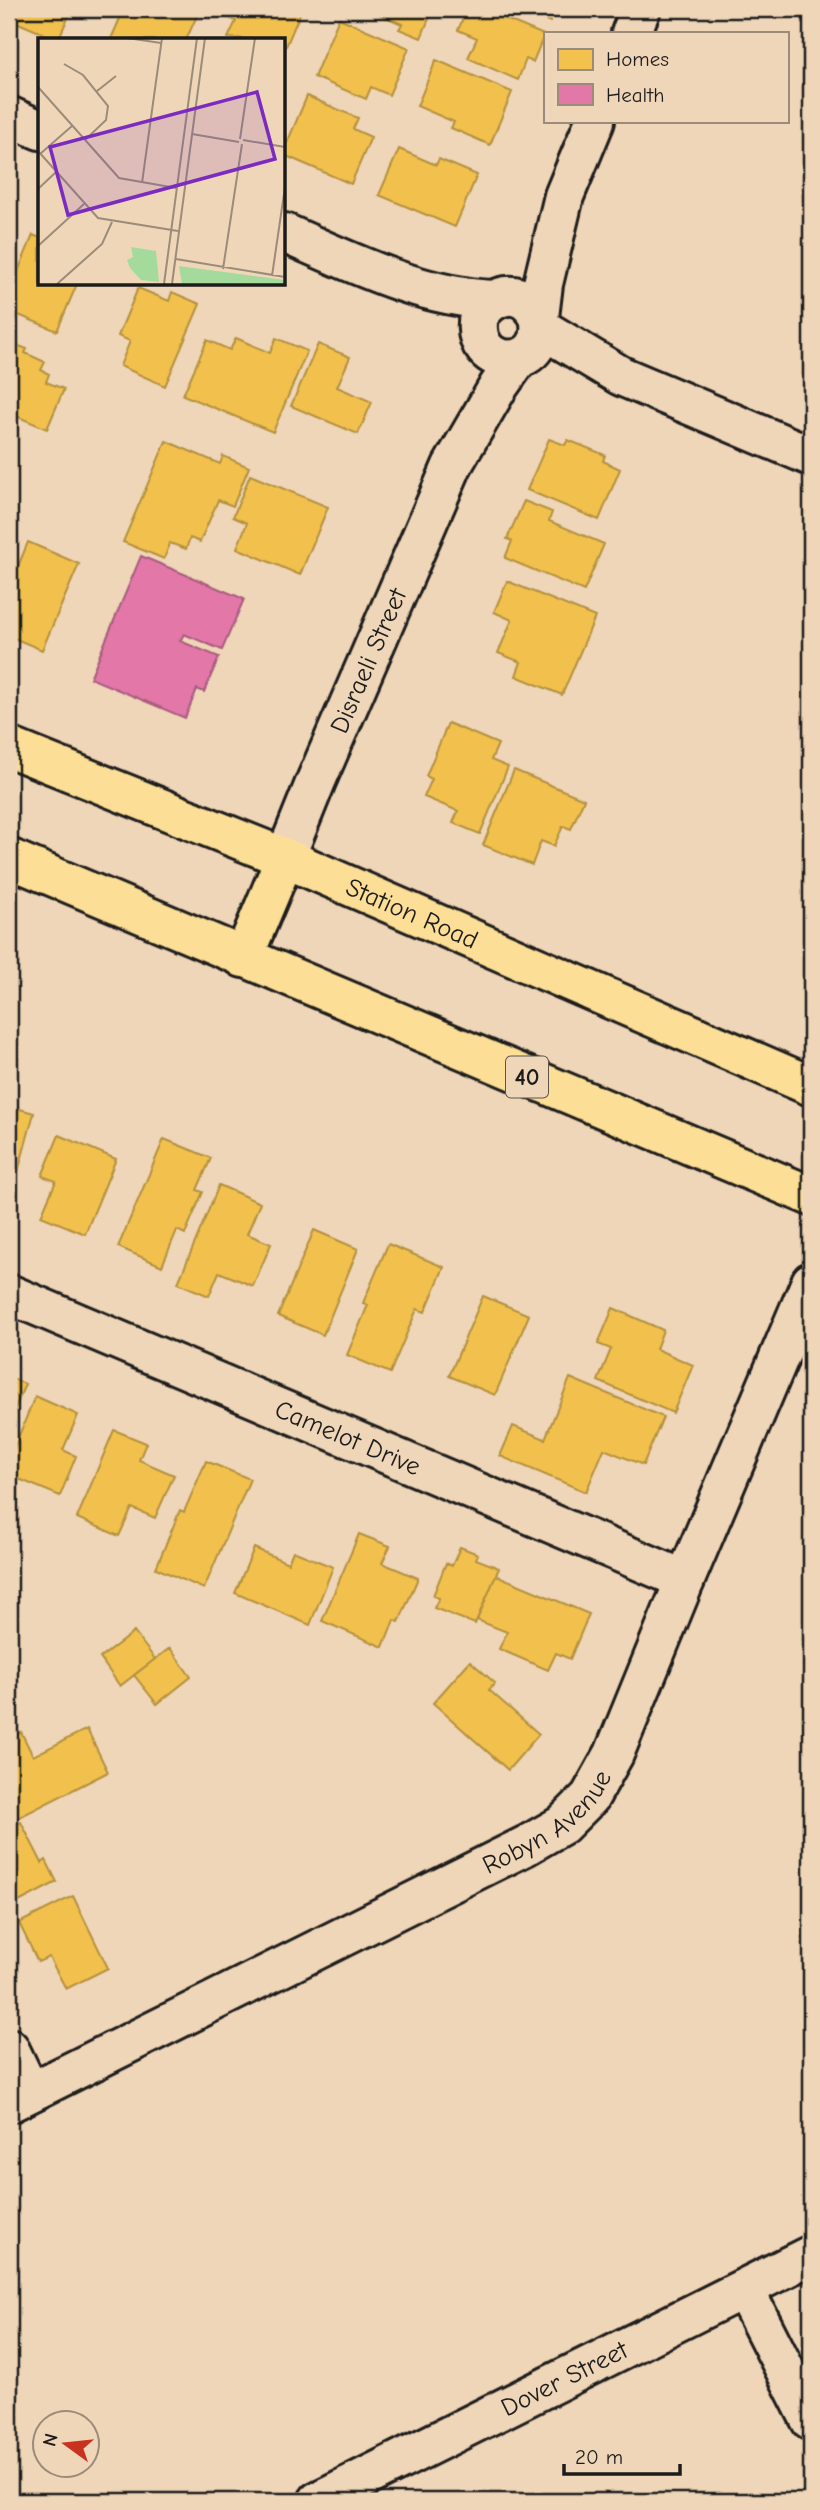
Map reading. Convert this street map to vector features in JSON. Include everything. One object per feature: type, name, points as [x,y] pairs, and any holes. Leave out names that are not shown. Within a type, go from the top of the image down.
[{"type":"main road","name":"Station Road","points":[[9,747],[285,858],[811,1086]]},
{"type":"main road","name":"40","points":[[9,858],[811,1196]]},
{"type":"main road","points":[[243,958],[285,858]]},
{"type":"street","points":[[631,32],[641,9]]},
{"type":"street","points":[[9,116],[38,129]]},
{"type":"street","name":"Disraeli Street","points":[[285,858],[452,466],[498,387],[531,340],[564,196],[595,122]]},
{"type":"street","name":"Disraeli Street","points":[[499,298],[564,196]]},
{"type":"street","points":[[285,233],[395,281],[466,298],[515,296],[526,300],[534,307],[531,340]]},
{"type":"street","points":[[395,281],[480,341],[497,358],[531,340]]},
{"type":"street","points":[[480,341],[479,315],[499,298]]},
{"type":"street","points":[[531,340],[549,358],[621,376],[811,456]]},
{"type":"street","name":"Disraeli Street","points":[[452,466],[472,398],[480,341]]},
{"type":"street","name":"Robyn Avenue","points":[[19,2097],[515,1852],[562,1825],[590,1797],[614,1754],[811,1282]]},
{"type":"street","name":"Camelot Drive","points":[[9,1294],[685,1580]]},
{"type":"street","points":[[9,2048],[19,2097]]},
{"type":"street","name":"Dover Street","points":[[318,2501],[811,2255]]},
{"type":"street","points":[[744,2289],[811,2421]]},
{"type":"building: Homes","points":[[9,9],[72,9],[59,38],[9,19]]},
{"type":"building: Homes","points":[[124,9],[200,9],[187,38],[111,38]]},
{"type":"building: Homes","points":[[233,9],[302,9],[285,49],[285,38],[228,38],[236,21],[229,18]]},
{"type":"building: Homes","points":[[367,9],[433,9],[421,38],[399,29],[402,24]]},
{"type":"building: Homes","points":[[467,9],[482,9],[544,35],[533,62],[526,59],[518,80],[468,58],[477,38],[458,30]]},
{"type":"building: Homes","points":[[520,9],[555,9],[550,22]]},
{"type":"building: Homes","points":[[339,18],[409,48],[389,95],[371,87],[366,99],[314,77]]},
{"type":"building: Homes","points":[[436,60],[512,92],[490,145],[451,128],[454,122],[417,106]]},
{"type":"building: Homes","points":[[307,96],[358,118],[353,129],[371,137],[351,184],[285,155],[285,148]]},
{"type":"building: Homes","points":[[399,149],[436,165],[439,159],[477,175],[455,227],[379,195]]},
{"type":"building: Homes","points":[[33,235],[38,237],[38,285],[77,285],[57,331],[9,311],[9,293]]},
{"type":"building: Homes","points":[[138,288],[169,301],[172,292],[200,304],[165,386],[120,366],[130,341],[118,336]]},
{"type":"building: Homes","points":[[236,338],[270,353],[276,338],[307,351],[273,432],[183,395],[207,340],[230,350]]},
{"type":"building: Homes","points":[[9,342],[27,349],[25,353],[45,362],[41,370],[49,374],[46,382],[64,389],[47,429],[9,413]]},
{"type":"building: Homes","points":[[318,344],[350,357],[337,387],[372,402],[358,434],[291,406]]},
{"type":"building: Homes","points":[[549,439],[565,445],[568,440],[605,455],[603,461],[620,469],[599,520],[527,490]]},
{"type":"building: Homes","points":[[166,441],[220,464],[223,456],[249,467],[233,506],[218,500],[200,542],[190,538],[186,549],[170,543],[164,559],[123,542]]},
{"type":"building: Homes","points":[[250,475],[328,507],[300,575],[237,548],[247,523],[233,517]]},
{"type":"building: Homes","points":[[524,501],[552,512],[549,521],[604,544],[584,591],[505,558],[512,541],[507,539]]},
{"type":"building: Homes","points":[[28,542],[79,564],[42,650],[9,636],[9,588]]},
{"type":"building: Homes","points":[[507,581],[595,617],[562,695],[516,676],[521,662],[498,653],[512,620],[494,612]]},
{"type":"building: Homes","points":[[448,723],[498,744],[491,760],[508,767],[480,834],[453,823],[458,811],[424,797],[432,779],[426,776]]},
{"type":"building: Homes","points":[[514,770],[584,799],[571,829],[563,826],[554,846],[541,841],[532,865],[483,845]]},
{"type":"building: Homes","points":[[9,1106],[34,1113],[9,1205]]},
{"type":"building: Homes","points":[[59,1135],[116,1159],[85,1234],[41,1216],[56,1181],[42,1176]]},
{"type":"building: Homes","points":[[164,1139],[211,1158],[197,1190],[203,1192],[185,1234],[177,1230],[162,1266],[118,1247]]},
{"type":"building: Homes","points":[[219,1185],[260,1203],[247,1234],[271,1244],[253,1286],[219,1272],[209,1296],[178,1283]]},
{"type":"building: Homes","points":[[314,1230],[358,1249],[323,1335],[278,1316]]},
{"type":"building: Homes","points":[[388,1244],[444,1267],[425,1312],[417,1309],[390,1373],[347,1355],[368,1305],[363,1303]]},
{"type":"building: Homes","points":[[483,1296],[529,1315],[495,1395],[449,1376]]},
{"type":"building: Homes","points":[[613,1308],[663,1330],[656,1349],[693,1365],[673,1413],[598,1381],[611,1349],[598,1344]]},
{"type":"building: Homes","points":[[9,1377],[25,1384],[9,1423]]},
{"type":"building: Homes","points":[[570,1378],[663,1417],[643,1465],[604,1449],[586,1492],[500,1456],[513,1426],[545,1439]]},
{"type":"building: Homes","points":[[35,1396],[78,1415],[63,1450],[76,1456],[60,1496],[9,1475],[9,1460]]},
{"type":"building: Homes","points":[[114,1430],[146,1443],[139,1460],[174,1475],[155,1518],[132,1508],[119,1536],[77,1518]]},
{"type":"building: Homes","points":[[206,1461],[250,1479],[204,1589],[156,1568],[180,1510],[184,1512]]},
{"type":"building: Homes","points":[[359,1534],[390,1546],[382,1563],[418,1578],[399,1622],[394,1620],[383,1647],[322,1621]]},
{"type":"building: Homes","points":[[460,1547],[478,1554],[476,1559],[499,1568],[475,1624],[434,1608],[439,1598],[433,1596],[446,1563],[452,1566]]},
{"type":"building: Homes","points":[[254,1548],[288,1563],[293,1551],[333,1567],[310,1625],[235,1593]]},
{"type":"building: Homes","points":[[496,1575],[589,1614],[570,1659],[556,1653],[548,1670],[499,1649],[507,1632],[477,1620]]},
{"type":"building: Homes","points":[[134,1632],[155,1659],[120,1686],[100,1658]]},
{"type":"building: Homes","points":[[170,1648],[191,1677],[157,1704],[134,1675]]},
{"type":"building: Homes","points":[[470,1661],[495,1683],[489,1690],[539,1734],[508,1770],[433,1703]]},
{"type":"building: Homes","points":[[87,1729],[108,1772],[10,1822],[9,1739],[21,1732],[33,1756]]},
{"type":"building: Homes","points":[[21,1822],[42,1863],[46,1860],[57,1882],[9,1907],[9,1828]]},
{"type":"building: Homes","points":[[73,1896],[108,1968],[66,1989],[49,1957],[38,1962],[19,1923]]},
{"type":"building: Health","points":[[141,556],[244,599],[222,650],[184,634],[180,641],[219,657],[204,692],[197,689],[185,718],[90,678]]}]
